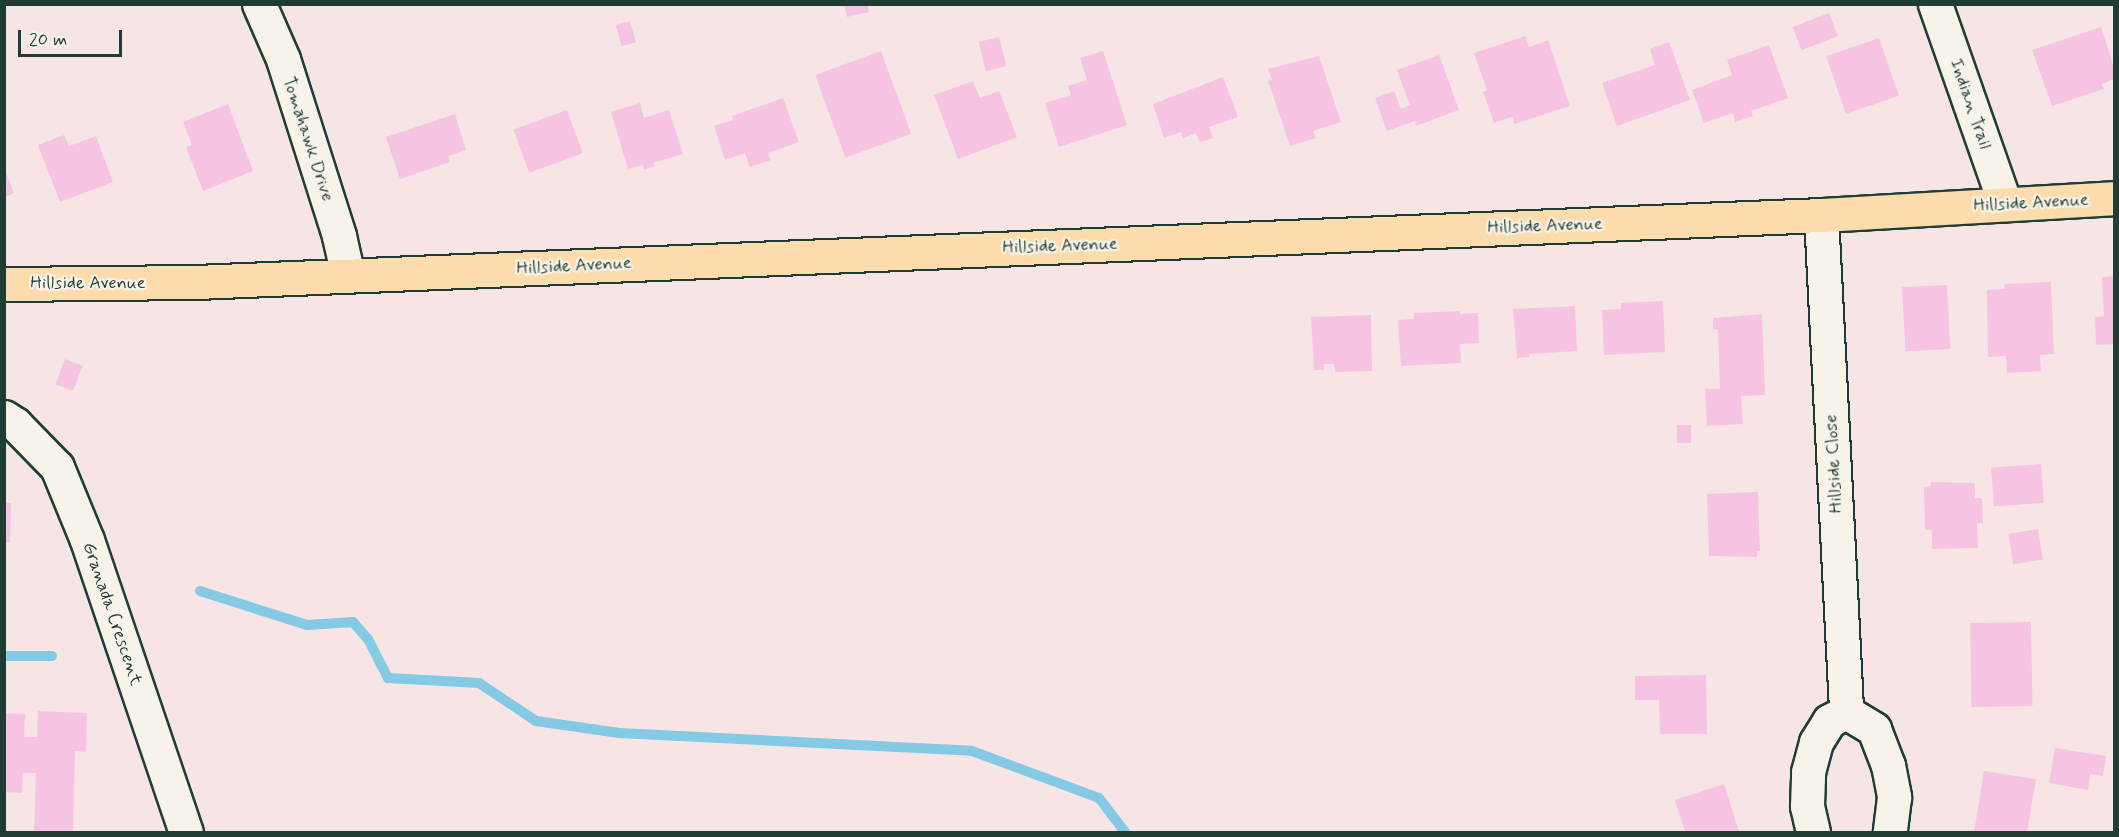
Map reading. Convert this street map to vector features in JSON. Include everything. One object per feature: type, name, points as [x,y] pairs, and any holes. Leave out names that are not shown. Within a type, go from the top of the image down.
[{"type":"main road","name":"Hillside Avenue","points":[[4,284],[196,282],[348,276],[1821,215],[2115,198]]},
{"type":"street","name":"Tomahawk Drive","points":[[259,4],[283,59],[339,236],[348,276]]},
{"type":"street","name":"Indian Trail","points":[[1935,4],[2005,204]]},
{"type":"street","name":"Hillside Close","points":[[1821,215],[1846,712]]},
{"type":"street","name":"Granada Crescent","points":[[4,417],[15,424],[57,467],[87,540],[186,832]]},
{"type":"street","points":[[1813,832],[1807,806],[1808,783],[1816,742],[1829,721],[1846,712],[1874,729],[1888,765],[1894,797],[1890,832]]},
{"type":"building","points":[[844,4],[867,4],[869,12],[847,17]]},
{"type":"building","points":[[1829,13],[1838,36],[1802,50],[1793,27]]},
{"type":"building","points":[[630,21],[636,42],[622,46],[616,25]]},
{"type":"building","points":[[2101,27],[2114,68],[2114,79],[2102,84],[2104,89],[2052,106],[2032,50]]},
{"type":"building","points":[[1525,36],[1529,47],[1548,40],[1570,106],[1515,124],[1512,117],[1494,123],[1483,92],[1487,90],[1474,53]]},
{"type":"building","points":[[999,37],[1006,66],[986,71],[979,42]]},
{"type":"building","points":[[1879,38],[1899,96],[1846,114],[1826,56]]},
{"type":"building","points":[[1669,42],[1690,100],[1617,126],[1602,83],[1655,65],[1650,49]]},
{"type":"building","points":[[1769,45],[1788,98],[1751,111],[1753,116],[1735,122],[1733,113],[1704,123],[1692,90],[1732,75],[1727,60]]},
{"type":"building","points":[[881,51],[911,134],[845,158],[815,75]]},
{"type":"building","points":[[1103,51],[1127,125],[1059,147],[1045,103],[1071,95],[1068,86],[1087,80],[1080,58]]},
{"type":"building","points":[[1439,55],[1459,110],[1416,126],[1415,121],[1387,131],[1375,98],[1394,91],[1401,109],[1410,105],[1397,70]]},
{"type":"building","points":[[1319,56],[1341,122],[1313,131],[1316,138],[1290,146],[1268,81],[1272,80],[1268,69]]},
{"type":"building","points":[[1223,77],[1238,117],[1209,127],[1213,138],[1200,142],[1196,133],[1183,138],[1181,132],[1164,138],[1153,104]]},
{"type":"building","points":[[973,81],[980,98],[999,91],[1017,137],[958,159],[934,95]]},
{"type":"building","points":[[783,98],[799,142],[768,153],[771,160],[750,167],[745,153],[725,160],[714,126],[733,120],[732,116]]},
{"type":"building","points":[[640,103],[644,118],[669,110],[683,154],[653,163],[655,166],[644,170],[643,165],[628,169],[611,112]]},
{"type":"building","points":[[228,104],[253,171],[203,191],[186,147],[192,145],[183,122]]},
{"type":"building","points":[[567,110],[583,153],[529,173],[513,129]]},
{"type":"building","points":[[455,114],[466,150],[448,156],[450,162],[400,179],[386,137]]},
{"type":"building","points":[[64,135],[69,146],[96,136],[113,182],[60,202],[38,145]]},
{"type":"building","points":[[5,170],[14,193],[5,197]]},
{"type":"building","points":[[2114,276],[2114,344],[2096,345],[2095,317],[2104,316],[2102,277]]},
{"type":"building","points":[[2051,282],[2054,354],[2040,355],[2041,371],[2007,373],[2006,356],[1988,357],[1987,290],[2005,289],[2004,284]]},
{"type":"building","points":[[1947,285],[1950,349],[1905,351],[1902,287]]},
{"type":"building","points":[[1663,301],[1665,352],[1604,355],[1602,310],[1621,309],[1621,303]]},
{"type":"building","points":[[1575,306],[1577,351],[1529,354],[1529,357],[1517,358],[1513,309]]},
{"type":"building","points":[[1460,311],[1460,314],[1478,313],[1479,343],[1460,344],[1461,363],[1401,366],[1398,320],[1414,319],[1414,313]]},
{"type":"building","points":[[1762,314],[1765,395],[1741,396],[1743,424],[1707,426],[1705,389],[1720,389],[1718,330],[1713,329],[1713,318]]},
{"type":"building","points":[[1371,315],[1372,371],[1335,372],[1334,364],[1324,364],[1324,370],[1314,370],[1311,317]]},
{"type":"building","points":[[65,359],[83,366],[73,391],[55,384]]},
{"type":"building","points":[[1677,425],[1691,425],[1691,443],[1677,443]]},
{"type":"building","points":[[2041,464],[2044,503],[1994,506],[1991,467]]},
{"type":"building","points":[[1931,482],[1975,483],[1975,498],[1982,498],[1983,523],[1977,523],[1978,548],[1932,549],[1932,530],[1925,530],[1924,487],[1931,486]]},
{"type":"building","points":[[1758,492],[1760,551],[1757,551],[1757,557],[1709,556],[1707,494]]},
{"type":"building","points":[[4,503],[11,503],[10,542],[4,542]]},
{"type":"building","points":[[2038,529],[2043,560],[2013,564],[2008,534]]},
{"type":"building","points":[[2031,622],[2032,706],[1971,707],[1970,623]]},
{"type":"building","points":[[1706,675],[1707,734],[1660,734],[1659,700],[1635,700],[1635,676]]},
{"type":"building","points":[[38,711],[87,713],[86,752],[75,751],[73,832],[34,832],[36,773],[23,773],[22,793],[4,792],[4,713],[25,714],[24,737],[37,737]]},
{"type":"building","points":[[2055,748],[2106,756],[2103,776],[2090,774],[2088,790],[2049,783]]},
{"type":"building","points":[[1984,771],[2036,779],[2027,832],[1974,832]]},
{"type":"building","points":[[1724,784],[1739,832],[1685,832],[1675,800]]},
{"type":"waterway","points":[[200,591],[307,625],[353,622],[368,639],[388,678],[479,683],[536,721],[619,733],[972,751],[1099,798],[1125,832]]},
{"type":"waterway","points":[[4,656],[52,656]]}]
